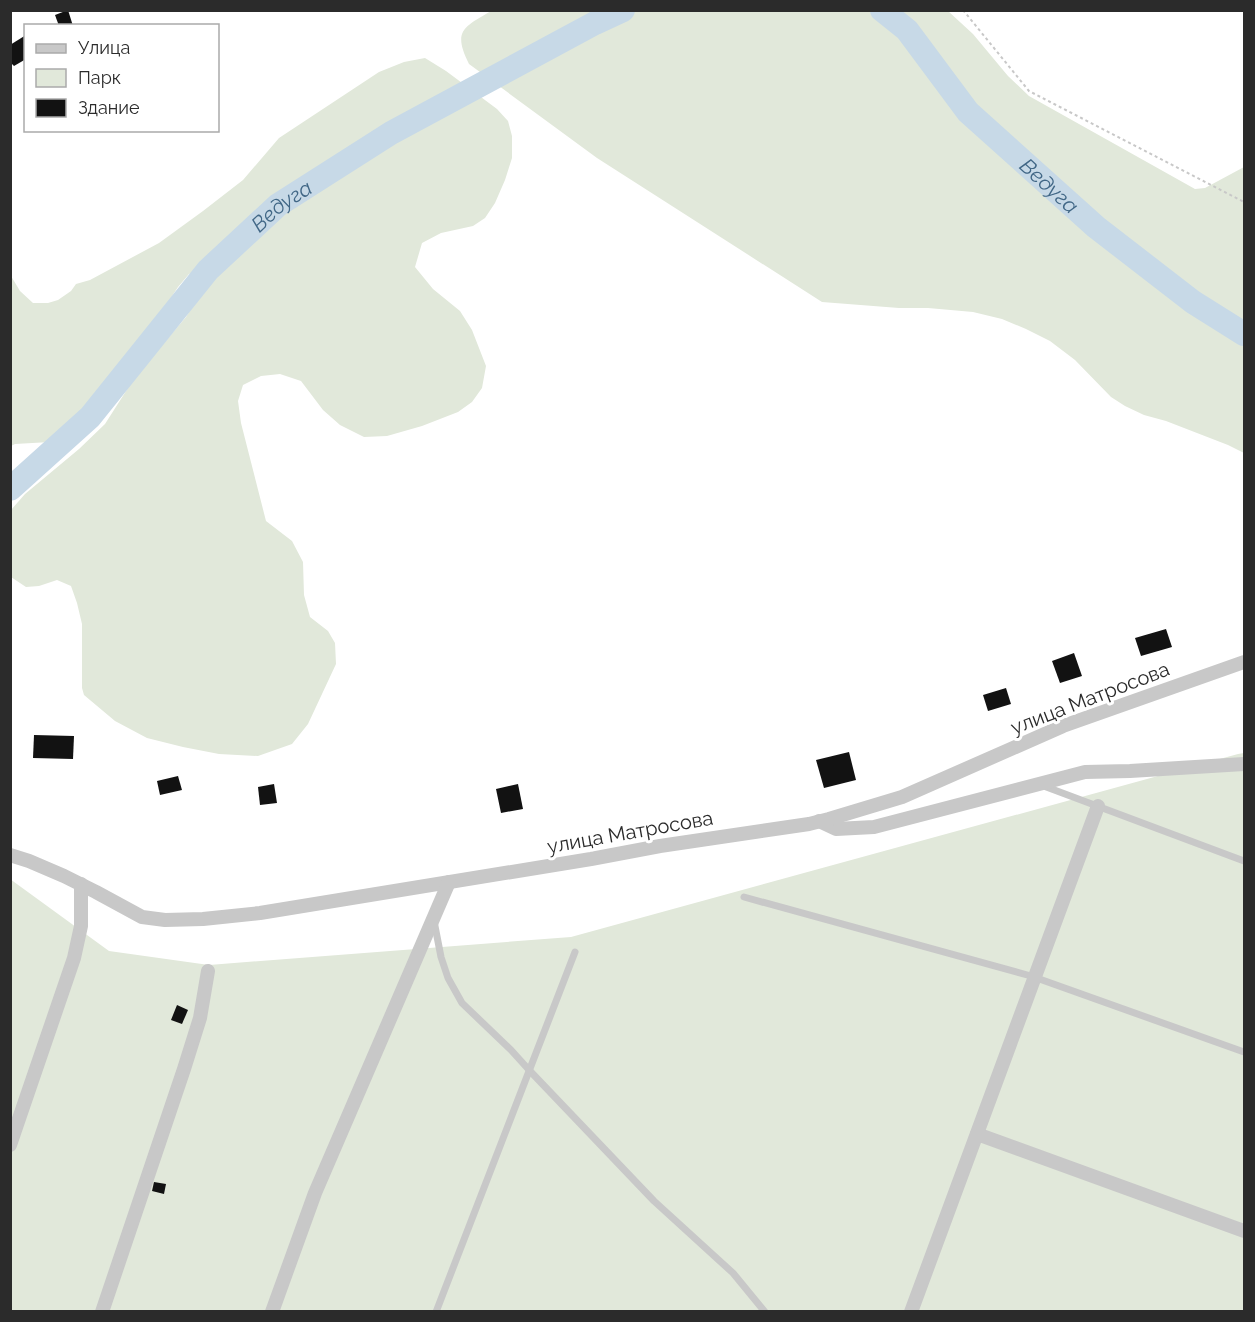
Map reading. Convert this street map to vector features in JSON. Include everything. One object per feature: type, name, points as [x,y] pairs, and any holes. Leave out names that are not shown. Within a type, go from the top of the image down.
[{"type":"street","name":"улица Матросова","points":[[10,855],[81,884],[142,917],[165,920],[260,914],[819,821],[902,797],[1063,726],[1245,662]]},
{"type":"street","points":[[819,821],[836,829],[874,827],[1085,772],[1245,764]]},
{"type":"street","points":[[911,1311],[1098,806]]},
{"type":"street","points":[[272,1311],[315,1193],[449,882]]},
{"type":"street","points":[[10,1145],[74,958],[81,926],[81,884]]},
{"type":"street","points":[[102,1311],[200,1018],[208,971]]},
{"type":"street","points":[[977,1134],[1245,1231]]},
{"type":"lane","points":[[1039,784],[1245,861]]},
{"type":"lane","points":[[744,897],[1035,978],[1245,1052]]},
{"type":"lane","points":[[434,918],[441,957],[448,978],[462,1003],[511,1050],[654,1201],[733,1274],[765,1311]]},
{"type":"lane","points":[[436,1311],[575,952]]},
{"type":"path","points":[[963,10],[1029,91],[1245,202]]},
{"type":"green space","points":[[493,10],[948,11],[973,34],[1008,76],[1029,96],[1195,189],[1205,188],[1244,167],[1244,453],[1125,406],[1111,397],[1075,360],[1050,341],[1002,319],[973,312],[822,302],[597,158],[469,64],[461,36],[468,26]]},
{"type":"green space","points":[[425,58],[497,109],[508,121],[512,136],[512,158],[505,180],[495,203],[485,218],[473,226],[441,233],[422,243],[415,267],[433,289],[460,311],[472,330],[486,366],[482,388],[472,402],[458,412],[387,436],[364,437],[340,425],[323,410],[301,381],[280,374],[261,376],[243,385],[238,401],[241,423],[266,521],[292,541],[303,562],[304,595],[310,617],[328,631],[335,643],[336,664],[308,724],[292,744],[258,756],[219,754],[147,738],[115,721],[84,695],[82,688],[82,624],[71,586],[57,580],[39,586],[26,587],[11,577],[11,510],[25,494],[105,424],[135,377],[186,317],[208,283],[200,270],[189,274],[154,324],[77,420],[50,442],[11,446],[11,276],[20,291],[33,303],[58,300],[71,291],[76,284],[90,280],[159,243],[243,180],[279,138],[379,72],[404,62]]},
{"type":"green space","points":[[1244,753],[1244,1311],[11,1311],[10,879],[109,951],[209,965],[571,937]]},
{"type":"building","points":[[68,10],[72,24],[58,24],[55,15]]},
{"type":"building","points":[[24,36],[24,60],[14,66],[10,62],[10,45]]},
{"type":"building","points":[[1166,629],[1172,647],[1141,656],[1135,638]]},
{"type":"building","points":[[1074,653],[1082,676],[1060,683],[1052,661]]},
{"type":"building","points":[[1006,688],[1011,704],[988,711],[983,695]]},
{"type":"building","points":[[34,735],[74,736],[73,759],[33,758]]},
{"type":"building","points":[[849,752],[856,780],[824,788],[816,760]]},
{"type":"building","points":[[178,776],[182,790],[160,795],[157,781]]},
{"type":"building","points":[[274,784],[277,803],[260,805],[258,787]]},
{"type":"building","points":[[518,784],[523,809],[501,813],[496,789]]},
{"type":"building","points":[[177,1005],[188,1010],[182,1024],[171,1020]]},
{"type":"building","points":[[154,1182],[166,1184],[164,1194],[152,1191]]},
{"type":"waterway","name":"Ведуга","points":[[10,489],[90,417],[208,270],[278,205],[391,133],[623,10]]},
{"type":"waterway","name":"Ведуга","points":[[882,10],[907,30],[968,112],[1096,227],[1193,302],[1244,334]]}]
